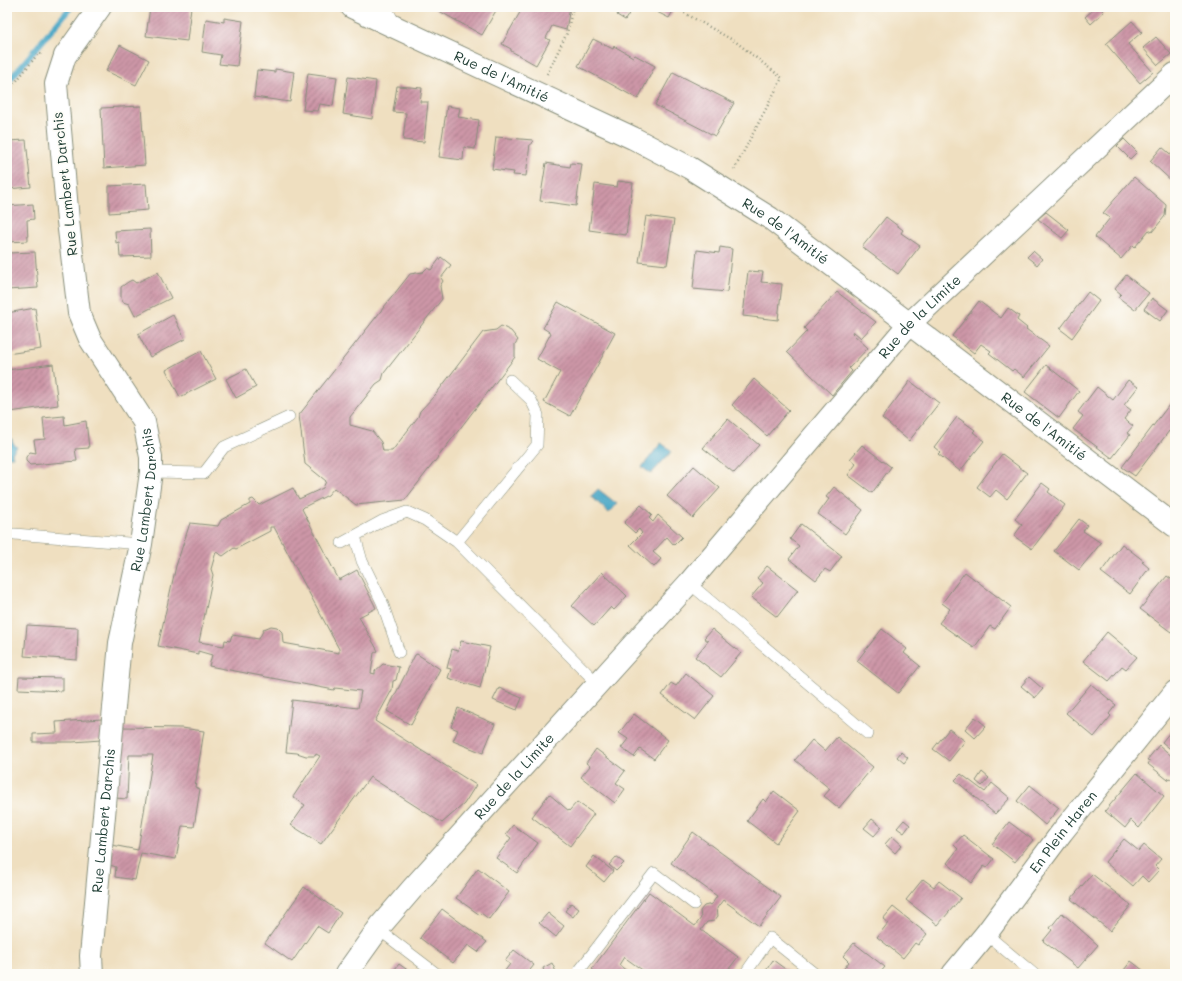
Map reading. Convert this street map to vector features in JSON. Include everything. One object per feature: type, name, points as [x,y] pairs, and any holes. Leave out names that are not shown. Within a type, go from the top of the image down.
[{"type":"street","name":"Rue Lambert Darchis","points":[[92,974],[92,956],[120,643],[141,544],[151,472],[151,457],[144,422],[90,339],[79,313],[56,84],[65,56],[100,7]]},
{"type":"street","name":"Rue de l'Amitié","points":[[352,7],[633,138],[690,168],[770,218],[1175,526]]},
{"type":"street","name":"Rue de la Limite","points":[[346,974],[378,929],[597,683],[689,583],[909,324],[1175,74]]},
{"type":"street","name":"En Plein Haren","points":[[953,974],[986,934],[1062,832],[1175,692]]},
{"type":"lane","points":[[386,7],[398,29]]},
{"type":"lane","points":[[457,542],[536,445],[538,415],[530,400],[510,380]]},
{"type":"lane","points":[[151,472],[204,473],[224,447],[289,417]]},
{"type":"lane","points":[[342,544],[382,521],[407,512],[425,520],[457,542],[597,683]]},
{"type":"lane","points":[[14,534],[141,544]]},
{"type":"lane","points":[[355,536],[362,561],[382,602],[399,652]]},
{"type":"lane","points":[[689,583],[868,734]]},
{"type":"lane","points":[[584,974],[580,971],[654,873],[694,904]]},
{"type":"lane","points":[[378,929],[437,974]]},
{"type":"lane","points":[[986,934],[1034,974]]},
{"type":"lane","points":[[744,974],[770,938],[815,974]]},
{"type":"path","points":[[538,93],[567,32],[573,7]]},
{"type":"path","points":[[674,7],[736,42],[782,78],[724,189]]},
{"type":"path","points":[[7,93],[37,55],[76,39]]},
{"type":"water","points":[[7,439],[12,439],[12,442],[17,447],[12,453],[13,457],[7,457]]},
{"type":"water","points":[[661,443],[672,451],[651,474],[642,467]]},
{"type":"water","points":[[598,489],[617,504],[609,513],[591,496]]},
{"type":"building","points":[[150,7],[191,7],[187,41],[146,36]]},
{"type":"building","points":[[432,7],[498,7],[482,35]]},
{"type":"building","points":[[523,7],[570,7],[566,30],[552,26],[546,38],[550,40],[536,65],[511,51],[511,49],[502,44]]},
{"type":"building","points":[[622,7],[632,9],[625,20],[617,15]]},
{"type":"building","points":[[660,7],[665,7],[673,11],[669,18],[657,12]]},
{"type":"building","points":[[1096,7],[1099,7],[1104,12],[1091,24],[1085,17]]},
{"type":"building","points":[[224,18],[243,21],[237,66],[219,64],[221,55],[202,52],[206,19],[224,22]]},
{"type":"building","points":[[1132,21],[1142,32],[1128,44],[1153,72],[1140,83],[1106,44]]},
{"type":"building","points":[[1156,37],[1171,54],[1158,65],[1143,48]]},
{"type":"building","points":[[593,39],[613,49],[614,46],[633,57],[635,55],[655,66],[638,99],[578,66]]},
{"type":"building","points":[[120,45],[149,60],[136,85],[106,71]]},
{"type":"building","points":[[275,69],[294,72],[290,102],[254,97],[257,70],[275,72]]},
{"type":"building","points":[[673,72],[734,103],[715,136],[655,105]]},
{"type":"building","points":[[308,73],[337,77],[333,106],[320,104],[318,111],[303,110]]},
{"type":"building","points":[[348,77],[376,81],[372,119],[343,114]]},
{"type":"building","points":[[397,86],[422,88],[420,102],[428,102],[424,142],[403,140],[406,113],[393,112]]},
{"type":"building","points":[[141,106],[145,165],[104,168],[101,108]]},
{"type":"building","points":[[447,106],[460,108],[458,117],[479,120],[475,149],[464,147],[463,160],[439,157]]},
{"type":"building","points":[[496,137],[533,140],[532,144],[530,144],[526,176],[513,175],[514,172],[492,169]]},
{"type":"building","points":[[1124,139],[1137,152],[1130,159],[1117,146]]},
{"type":"building","points":[[26,140],[31,187],[7,189],[7,169],[10,169],[7,141]]},
{"type":"building","points":[[1162,147],[1175,158],[1175,184],[1150,161]]},
{"type":"building","points":[[546,163],[570,167],[571,163],[582,164],[576,206],[540,201]]},
{"type":"building","points":[[1134,177],[1166,205],[1165,216],[1152,232],[1149,230],[1135,247],[1133,245],[1121,259],[1095,237],[1110,218],[1103,213]]},
{"type":"building","points":[[618,181],[633,183],[626,235],[589,230],[595,184],[617,187]]},
{"type":"building","points":[[146,184],[148,210],[109,213],[109,186]]},
{"type":"building","points":[[33,204],[34,219],[27,220],[28,241],[7,242],[7,206]]},
{"type":"building","points":[[1046,212],[1069,230],[1062,238],[1038,219]]},
{"type":"building","points":[[646,216],[674,220],[667,265],[639,262]]},
{"type":"building","points":[[886,217],[903,230],[901,233],[920,246],[898,274],[862,247]]},
{"type":"building","points":[[150,229],[151,256],[120,257],[119,242],[116,243],[115,231]]},
{"type":"building","points":[[720,247],[732,249],[727,292],[693,289],[697,250],[719,253]]},
{"type":"building","points":[[1033,251],[1042,259],[1037,265],[1027,257]]},
{"type":"building","points":[[35,252],[38,288],[7,290],[7,253]]},
{"type":"building","points":[[441,257],[451,265],[441,278],[443,281],[440,286],[442,299],[384,373],[382,380],[376,384],[350,417],[350,425],[372,431],[381,442],[383,451],[392,451],[418,417],[420,411],[436,394],[483,332],[496,330],[501,326],[511,331],[518,340],[515,344],[515,357],[405,500],[356,505],[334,488],[328,495],[302,509],[339,580],[357,570],[376,608],[359,617],[378,651],[374,653],[371,673],[375,674],[375,671],[383,664],[399,667],[396,680],[393,681],[392,690],[375,721],[476,785],[464,804],[442,823],[370,777],[321,844],[291,825],[305,805],[293,797],[320,756],[316,754],[315,756],[306,756],[286,752],[292,700],[358,708],[361,691],[335,688],[334,690],[209,666],[212,655],[198,651],[198,654],[158,646],[176,566],[190,523],[218,526],[221,520],[250,504],[250,500],[253,499],[259,505],[293,488],[299,499],[323,488],[326,481],[305,464],[299,415],[410,274],[423,272],[427,268],[431,270]],"holes":[[[270,527],[274,527],[339,649],[339,653],[283,643],[282,632],[277,627],[271,626],[264,629],[259,639],[232,635],[230,641],[225,640],[224,646],[199,642],[213,575],[211,569],[216,552],[223,556],[234,548],[236,549],[270,531]]]},
{"type":"building","points":[[748,271],[763,272],[761,282],[782,284],[778,320],[743,316]]},
{"type":"building","points":[[158,272],[171,298],[135,316],[129,304],[123,302],[121,298],[121,287],[132,280],[136,283]]},
{"type":"building","points":[[1126,275],[1149,293],[1135,310],[1118,297],[1121,294],[1115,289]]},
{"type":"building","points":[[837,292],[876,322],[861,338],[853,331],[852,333],[868,348],[849,368],[852,371],[832,395],[787,352],[807,331],[804,328]]},
{"type":"building","points":[[1088,292],[1099,301],[1072,338],[1060,329]]},
{"type":"building","points":[[1152,298],[1168,310],[1160,321],[1144,309]]},
{"type":"building","points":[[979,301],[1001,318],[1008,308],[1019,316],[1017,320],[1027,328],[1026,329],[1049,346],[1024,377],[1014,369],[1012,371],[989,353],[991,351],[981,344],[974,353],[952,336]]},
{"type":"building","points":[[558,302],[615,333],[570,416],[544,402],[560,372],[537,359],[551,333],[543,328]]},
{"type":"building","points":[[35,308],[41,349],[7,354],[7,313]]},
{"type":"building","points":[[173,315],[185,339],[150,357],[138,334]]},
{"type":"building","points":[[201,351],[216,379],[180,397],[166,370]]},
{"type":"building","points":[[53,364],[58,405],[10,412],[7,370]]},
{"type":"building","points":[[1046,365],[1079,391],[1059,418],[1025,392]]},
{"type":"building","points":[[246,369],[256,387],[236,398],[226,379]]},
{"type":"building","points":[[754,379],[789,410],[767,436],[732,405]]},
{"type":"building","points":[[1128,380],[1138,387],[1124,405],[1131,410],[1124,419],[1133,426],[1127,433],[1130,435],[1112,458],[1073,429],[1083,416],[1078,412],[1097,387],[1113,400]]},
{"type":"building","points":[[910,381],[939,403],[909,441],[882,418]]},
{"type":"building","points":[[1175,397],[1175,436],[1169,431],[1135,476],[1122,467]]},
{"type":"building","points":[[64,416],[65,425],[86,421],[89,448],[75,449],[77,461],[30,465],[26,461],[26,457],[30,452],[36,453],[34,440],[45,439],[43,418]]},
{"type":"building","points":[[957,417],[975,430],[973,432],[984,441],[960,471],[938,454],[940,452],[934,447]]},
{"type":"building","points":[[728,419],[759,445],[734,473],[703,448]]},
{"type":"building","points":[[862,445],[891,467],[872,493],[848,475],[856,464],[850,459]]},
{"type":"building","points":[[1002,454],[1027,473],[1007,499],[996,490],[990,497],[977,487]]},
{"type":"building","points":[[694,466],[720,488],[693,518],[667,496]]},
{"type":"building","points":[[1042,483],[1050,489],[1048,492],[1065,505],[1032,549],[1014,536],[1022,525],[1015,519]]},
{"type":"building","points":[[834,487],[863,510],[845,534],[818,514],[829,499],[826,497]]},
{"type":"building","points":[[641,505],[652,515],[649,518],[653,522],[658,515],[682,537],[674,545],[667,537],[653,552],[661,559],[654,567],[630,545],[642,533],[639,529],[635,533],[624,523]]},
{"type":"building","points":[[1079,519],[1087,525],[1083,531],[1101,543],[1079,570],[1054,551]]},
{"type":"building","points":[[801,524],[842,556],[830,572],[825,569],[816,580],[789,559],[799,546],[790,539]]},
{"type":"building","points":[[1122,544],[1144,561],[1142,562],[1149,568],[1130,594],[1101,572]]},
{"type":"building","points":[[767,566],[798,590],[777,617],[751,597],[763,583],[757,578]]},
{"type":"building","points":[[602,572],[627,596],[614,610],[611,607],[594,626],[572,606]]},
{"type":"building","points":[[965,572],[1011,607],[995,629],[990,626],[974,648],[939,623],[950,609],[942,603]]},
{"type":"building","points":[[1167,576],[1175,582],[1175,628],[1171,632],[1140,609]]},
{"type":"building","points":[[27,625],[78,628],[77,660],[24,656]]},
{"type":"building","points":[[712,629],[741,653],[721,677],[695,657],[708,641],[704,638]]},
{"type":"building","points":[[882,629],[907,649],[904,653],[920,666],[898,693],[857,661]]},
{"type":"building","points":[[1107,632],[1137,657],[1126,669],[1122,666],[1109,681],[1083,661]]},
{"type":"building","points":[[461,641],[490,647],[480,688],[448,678],[451,669],[447,668],[452,649],[458,651]]},
{"type":"building","points":[[417,654],[440,669],[411,725],[387,711],[415,655]]},
{"type":"building","points":[[686,673],[714,696],[695,720],[662,695],[671,683],[676,686]]},
{"type":"building","points":[[19,677],[63,678],[63,691],[18,689]]},
{"type":"building","points":[[1029,677],[1043,689],[1035,698],[1021,686]]},
{"type":"building","points":[[1091,684],[1116,705],[1109,714],[1111,716],[1094,737],[1066,713]]},
{"type":"building","points":[[499,688],[522,698],[517,710],[493,700]]},
{"type":"building","points":[[458,708],[495,724],[483,753],[453,741],[458,730],[451,727]]},
{"type":"building","points":[[634,714],[668,740],[654,759],[640,749],[634,757],[621,748],[628,739],[619,733]]},
{"type":"building","points":[[975,717],[986,726],[975,738],[965,729]]},
{"type":"building","points":[[102,719],[101,740],[33,742],[33,734],[57,733],[56,722]]},
{"type":"building","points":[[1175,726],[1175,753],[1162,742]]},
{"type":"building","points":[[121,727],[181,728],[204,731],[195,787],[200,789],[194,827],[182,826],[176,859],[141,853],[135,880],[115,877],[116,867],[110,865],[112,845],[138,850],[153,755],[129,755],[127,799],[115,798]]},
{"type":"building","points":[[949,729],[965,741],[949,761],[933,749]]},
{"type":"building","points":[[837,737],[873,767],[839,808],[824,796],[830,789],[795,760],[812,740],[825,751]]},
{"type":"building","points":[[1159,745],[1175,759],[1175,781],[1169,778],[1168,780],[1148,764],[1150,761],[1147,760]]},
{"type":"building","points":[[596,749],[625,771],[616,783],[625,789],[615,803],[581,777],[590,766],[586,763]]},
{"type":"building","points":[[901,752],[908,758],[904,763],[897,757]]},
{"type":"building","points":[[982,772],[989,778],[982,786],[976,781]]},
{"type":"building","points":[[1137,773],[1164,796],[1139,828],[1131,820],[1125,828],[1105,811]]},
{"type":"building","points":[[961,774],[985,792],[992,783],[1010,798],[995,814],[955,780]]},
{"type":"building","points":[[1030,785],[1059,808],[1045,825],[1017,801]]},
{"type":"building","points":[[774,791],[800,811],[776,843],[747,821],[763,799],[766,802]]},
{"type":"building","points":[[549,794],[569,811],[577,802],[594,814],[570,846],[532,817]]},
{"type":"building","points":[[872,819],[882,827],[874,836],[864,828]]},
{"type":"building","points":[[904,820],[910,825],[904,833],[897,828]]},
{"type":"building","points":[[1009,822],[1033,840],[1015,862],[992,844]]},
{"type":"building","points":[[513,825],[538,843],[517,873],[496,858],[511,838],[506,834]]},
{"type":"building","points":[[693,832],[781,897],[759,926],[723,900],[717,908],[718,916],[714,921],[707,922],[701,930],[738,957],[725,974],[648,974],[624,957],[619,965],[631,974],[598,974],[592,969],[649,892],[695,926],[701,918],[700,911],[704,906],[712,904],[717,896],[671,863]]},
{"type":"building","points":[[963,835],[994,859],[987,868],[984,866],[971,883],[947,863],[958,849],[954,845]]},
{"type":"building","points":[[892,836],[902,845],[895,853],[885,844]]},
{"type":"building","points":[[1124,839],[1139,851],[1144,845],[1161,859],[1155,866],[1159,870],[1148,882],[1142,876],[1133,886],[1105,862]]},
{"type":"building","points":[[594,856],[613,871],[604,882],[586,867]]},
{"type":"building","points":[[616,857],[624,863],[616,871],[609,865]]},
{"type":"building","points":[[478,868],[509,892],[489,919],[481,913],[480,915],[456,898]]},
{"type":"building","points":[[1092,874],[1131,905],[1110,931],[1071,899]]},
{"type":"building","points":[[923,879],[934,887],[939,881],[961,898],[938,925],[906,900]]},
{"type":"building","points":[[304,887],[341,913],[328,933],[317,926],[292,962],[265,943]]},
{"type":"building","points":[[571,903],[579,909],[573,917],[565,911]]},
{"type":"building","points":[[893,907],[927,934],[918,945],[915,943],[903,958],[877,937],[888,923],[883,919]]},
{"type":"building","points":[[442,909],[487,942],[478,952],[468,945],[453,963],[420,938]]},
{"type":"building","points":[[548,913],[564,926],[556,937],[539,923]]},
{"type":"building","points":[[1062,913],[1098,945],[1078,968],[1043,941],[1052,930],[1050,928]]},
{"type":"building","points":[[854,943],[885,967],[879,974],[843,974],[841,972],[849,962],[843,956]]},
{"type":"building","points":[[514,950],[534,965],[527,974],[507,974],[504,972],[510,964],[505,961]]},
{"type":"building","points":[[773,960],[792,974],[768,974],[765,972]]},
{"type":"building","points":[[1131,961],[1148,974],[1128,974],[1124,970]]},
{"type":"building","points":[[552,963],[557,974],[545,974],[543,968]]},
{"type":"building","points":[[399,964],[409,971],[410,974],[391,974]]},
{"type":"waterway","points":[[7,83],[71,7]]}]
